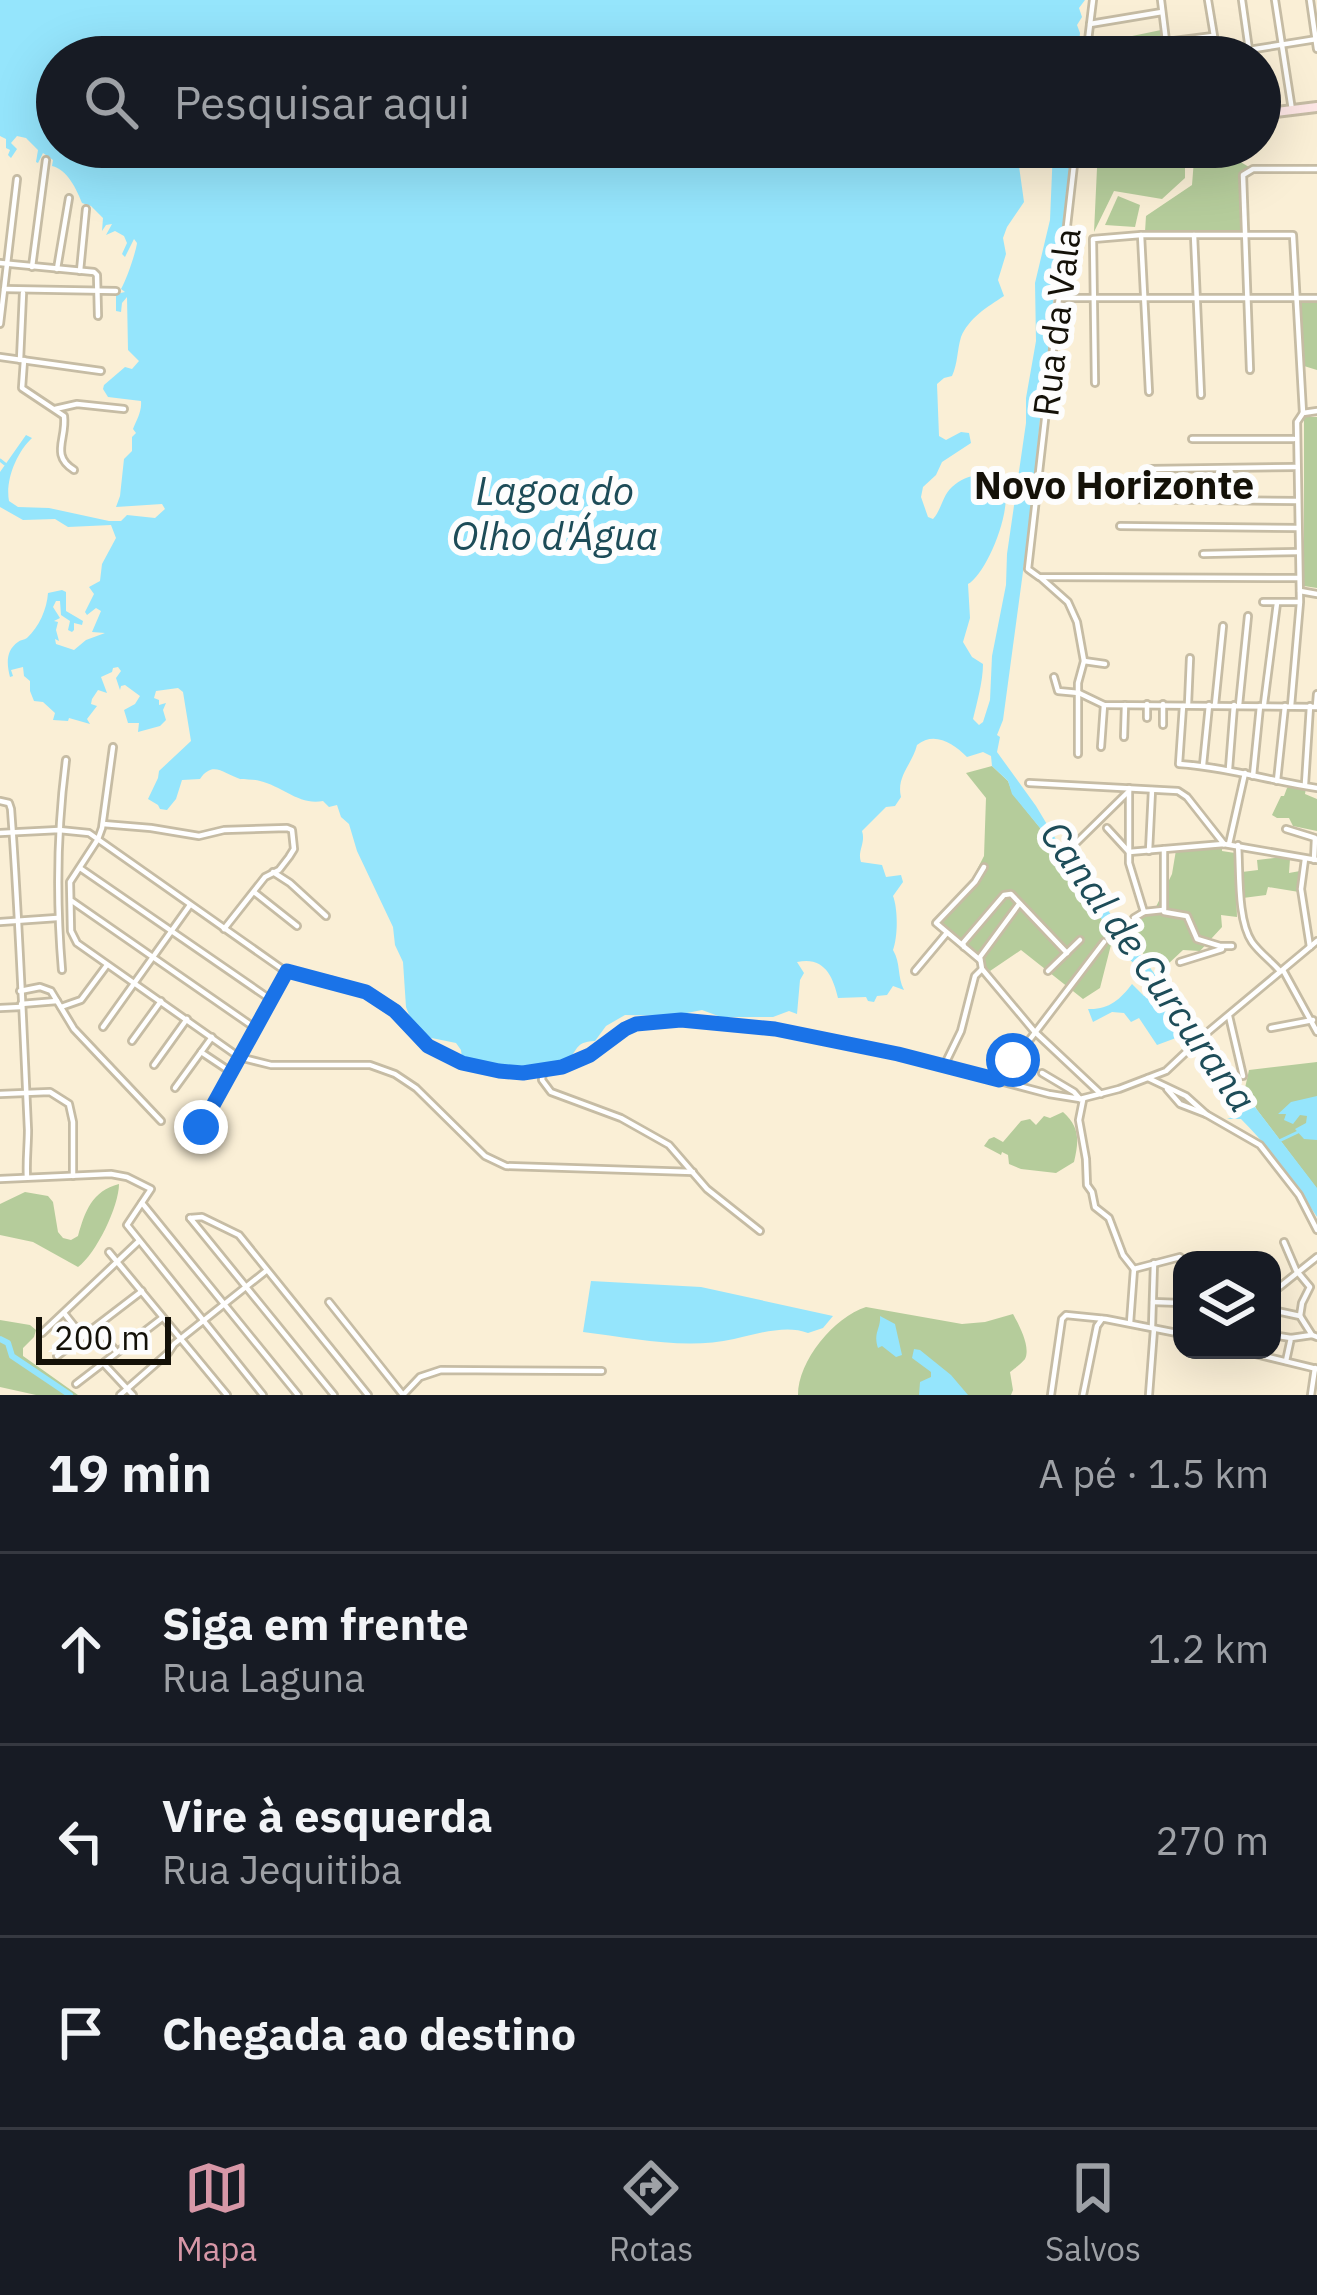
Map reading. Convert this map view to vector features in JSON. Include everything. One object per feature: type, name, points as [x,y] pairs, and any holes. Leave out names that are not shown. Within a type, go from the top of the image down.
[{"type":"main road","points":[[1281,111],[1317,107]]},
{"type":"street","points":[[1089,36],[1093,0]]},
{"type":"street","points":[[1161,0],[1165,36]]},
{"type":"street","points":[[1208,0],[1213,36]]},
{"type":"street","points":[[1242,0],[1247,36]]},
{"type":"street","points":[[1275,0],[1281,36]]},
{"type":"street","points":[[1310,0],[1317,49]]},
{"type":"street","points":[[1090,24],[1162,12]]},
{"type":"street","points":[[1281,39],[1292,110]]},
{"type":"street","points":[[1282,45],[1316,39]]},
{"type":"street","points":[[32,267],[45,168]]},
{"type":"street","name":"Rua da Vala","points":[[1039,577],[1027,568],[1074,168]]},
{"type":"street","points":[[1250,370],[1244,175],[1253,170],[1317,169]]},
{"type":"street","points":[[0,324],[3,264],[17,178]]},
{"type":"street","points":[[57,269],[69,198]]},
{"type":"street","points":[[3,203],[14,205]]},
{"type":"street","points":[[80,271],[86,209]]},
{"type":"street","points":[[0,226],[11,228]]},
{"type":"street","points":[[1194,235],[1201,394]]},
{"type":"street","points":[[1095,383],[1092,245],[1097,237],[1293,235],[1303,413],[1296,439],[1300,602],[1277,781]]},
{"type":"street","points":[[1141,236],[1149,392]]},
{"type":"street","points":[[3,264],[94,272],[98,316]]},
{"type":"street","points":[[4,290],[116,291]]},
{"type":"street","points":[[23,291],[22,388],[65,418],[60,450],[62,461],[74,470]]},
{"type":"street","points":[[1060,298],[1317,298]]},
{"type":"street","points":[[0,357],[101,371]]},
{"type":"street","points":[[55,409],[77,404],[124,409]]},
{"type":"street","points":[[1303,413],[1317,411]]},
{"type":"street","points":[[1192,439],[1296,439]]},
{"type":"street","points":[[1151,469],[1296,466]]},
{"type":"street","points":[[1127,499],[1298,501]]},
{"type":"street","points":[[1120,526],[1298,528]]},
{"type":"street","points":[[1203,554],[1298,552]]},
{"type":"street","points":[[1039,577],[1299,578]]},
{"type":"street","points":[[1039,577],[1071,605],[1077,622],[1084,661],[1078,683],[1078,754]]},
{"type":"street","points":[[1300,591],[1317,594]]},
{"type":"street","points":[[1263,602],[1300,602]]},
{"type":"street","points":[[1226,844],[1249,775],[1277,603]]},
{"type":"street","points":[[1229,769],[1248,616]]},
{"type":"street","points":[[1203,766],[1222,626]]},
{"type":"street","points":[[1190,658],[1179,764],[1229,769],[1317,788]]},
{"type":"street","points":[[1084,661],[1105,664]]},
{"type":"street","points":[[1054,677],[1058,691],[1078,693],[1104,705],[1314,706]]},
{"type":"street","points":[[1305,786],[1317,694]]},
{"type":"street","points":[[1147,718],[1148,704]]},
{"type":"street","points":[[1162,725],[1163,704]]},
{"type":"street","points":[[1101,747],[1104,705]]},
{"type":"street","points":[[1124,736],[1126,705]]},
{"type":"street","points":[[113,747],[103,824],[70,882],[71,931],[77,943],[238,1057],[271,1065],[379,1067],[416,1088],[485,1156],[506,1166],[693,1172]]},
{"type":"street","points":[[62,970],[57,918],[65,760]]},
{"type":"street","points":[[1029,783],[1183,793],[1226,844]]},
{"type":"street","points":[[1075,844],[1129,789]]},
{"type":"street","points":[[1129,789],[1132,878],[1144,912]]},
{"type":"street","points":[[1149,851],[1152,790]]},
{"type":"street","points":[[3,801],[10,805],[13,833],[27,1177]]},
{"type":"street","points":[[103,824],[199,836],[224,830],[292,830],[294,849],[224,929]]},
{"type":"street","points":[[1107,829],[1129,852],[1226,844],[1316,860],[1315,838],[1286,829]]},
{"type":"street","points":[[0,833],[82,830],[285,971],[366,992],[395,1011],[428,1046],[462,1063],[499,1071],[543,1071],[577,1062],[636,1024],[681,1020],[760,1027],[1082,1098],[1166,1071],[1317,941]]},
{"type":"street","points":[[1238,845],[1241,904],[1250,940],[1282,971],[1317,1032]]},
{"type":"street","points":[[1164,849],[1163,910],[1187,916],[1197,939],[1232,946],[1180,962]]},
{"type":"street","points":[[1305,859],[1301,889],[1310,947]]},
{"type":"street","points":[[984,867],[936,923],[981,965],[1034,1031],[1101,1094]]},
{"type":"street","points":[[80,868],[270,999]]},
{"type":"street","points":[[274,872],[326,916]]},
{"type":"street","points":[[254,892],[297,926]]},
{"type":"street","points":[[964,947],[1010,894],[1067,953]]},
{"type":"street","points":[[70,899],[255,1028]]},
{"type":"street","points":[[944,1066],[961,1031],[982,954],[1019,904]]},
{"type":"street","points":[[103,1027],[190,905]]},
{"type":"street","points":[[1134,918],[1163,910]]},
{"type":"street","points":[[0,922],[57,918]]},
{"type":"street","points":[[914,971],[946,934]]},
{"type":"street","points":[[1048,971],[1080,940]]},
{"type":"street","points":[[999,1080],[1104,942]]},
{"type":"street","points":[[0,1008],[81,1000],[107,964]]},
{"type":"street","points":[[201,1127],[285,971]]},
{"type":"street","points":[[20,991],[46,988],[74,1029],[161,1121]]},
{"type":"street","points":[[132,1041],[161,1001]]},
{"type":"street","points":[[1299,1002],[1299,1023]]},
{"type":"street","points":[[1229,1016],[1243,1076]]},
{"type":"street","points":[[154,1065],[187,1019]]},
{"type":"street","points":[[1271,1028],[1313,1021]]},
{"type":"street","points":[[175,1088],[212,1037]]},
{"type":"street","points":[[201,1052],[231,1072]]},
{"type":"street","points":[[543,1071],[542,1080],[551,1092],[621,1118],[669,1145],[707,1189],[760,1231]]},
{"type":"street","points":[[1042,1073],[1082,1098]]},
{"type":"street","points":[[1148,1078],[1165,1085],[1180,1105],[1206,1114],[1266,1151],[1299,1195],[1317,1230]]},
{"type":"street","points":[[0,1094],[58,1095],[71,1108],[73,1176]]},
{"type":"street","points":[[1082,1098],[1078,1115],[1087,1185],[1095,1207],[1109,1218],[1123,1255],[1134,1269],[1130,1323]]},
{"type":"street","points":[[0,1179],[111,1174],[151,1189],[127,1225],[262,1395]]},
{"type":"street","points":[[142,1203],[298,1395]]},
{"type":"street","points":[[334,1395],[190,1218],[202,1216],[239,1235],[368,1395]]},
{"type":"street","points":[[208,1240],[222,1226]]},
{"type":"street","points":[[42,1333],[139,1241]]},
{"type":"street","points":[[1285,1242],[1298,1273],[1310,1287],[1300,1316]]},
{"type":"street","points":[[109,1252],[224,1394]]},
{"type":"street","points":[[1281,1286],[1317,1257]]},
{"type":"street","points":[[1134,1269],[1173,1259]]},
{"type":"street","points":[[1149,1395],[1154,1263]]},
{"type":"street","points":[[120,1395],[268,1270]]},
{"type":"street","points":[[57,1356],[142,1291]]},
{"type":"street","points":[[329,1302],[403,1395],[420,1377],[441,1370],[602,1371]]},
{"type":"street","points":[[1153,1302],[1173,1303]]},
{"type":"street","points":[[1281,1312],[1300,1316],[1315,1336]]},
{"type":"street","points":[[64,1313],[83,1336]]},
{"type":"street","points":[[1052,1395],[1066,1315],[1173,1332]]},
{"type":"street","points":[[76,1384],[164,1317]]},
{"type":"street","points":[[1083,1395],[1102,1318]]},
{"type":"street","points":[[96,1327],[116,1352]]},
{"type":"street","points":[[1281,1336],[1315,1336]]},
{"type":"street","points":[[1286,1361],[1291,1338]]},
{"type":"street","points":[[1277,1359],[1316,1369],[1311,1395]]},
{"type":"street","points":[[103,1363],[133,1395]]},
{"type":"green space","points":[[1097,168],[1185,168],[1185,178],[1162,199],[1114,191],[1094,232]]},
{"type":"green space","points":[[1193,168],[1248,168],[1240,174],[1241,232],[1145,232],[1146,216],[1192,185]]},
{"type":"green space","points":[[1118,196],[1140,205],[1135,227],[1105,225]]},
{"type":"green space","points":[[1301,302],[1317,302],[1317,370],[1304,366]]},
{"type":"green space","points":[[1304,417],[1317,417],[1317,588],[1304,586]]},
{"type":"green space","points":[[992,766],[1008,781],[1113,937],[1100,988],[1083,999],[1021,950],[990,971],[935,922],[968,887],[984,856],[986,798],[966,773]]},
{"type":"green space","points":[[1293,785],[1306,788],[1305,794],[1317,799],[1317,831],[1272,815]]},
{"type":"green space","points":[[1222,846],[1222,851],[1235,853],[1237,917],[1221,915],[1222,927],[1200,951],[1183,950],[1167,965],[1153,966],[1120,924],[1154,911],[1172,874],[1176,850]]},
{"type":"green space","points":[[1290,859],[1289,873],[1300,871],[1299,892],[1268,887],[1266,895],[1243,898],[1242,872],[1258,870],[1257,860]]},
{"type":"green space","points":[[1317,1062],[1317,1189],[1245,1088],[1249,1070]]},
{"type":"green space","points":[[1063,1112],[1075,1129],[1077,1147],[1074,1162],[1056,1173],[1021,1169],[1009,1164],[1008,1155],[984,1146],[994,1137],[1003,1142],[1021,1121],[1030,1119],[1036,1125],[1044,1116]]},
{"type":"green space","points":[[119,1184],[105,1229],[78,1267],[33,1242],[0,1235],[0,1204],[25,1192],[48,1196],[58,1232],[71,1240],[78,1236],[96,1197]]},
{"type":"green space","points":[[866,1307],[962,1324],[1013,1314],[1024,1336],[1026,1354],[1010,1372],[1011,1395],[798,1395],[804,1368],[820,1342],[842,1320]]},
{"type":"green space","points":[[0,1320],[36,1330],[23,1356],[78,1395],[36,1395],[0,1387]]},
{"type":"water","name":"Lagoa do Olho d'Água","points":[[0,0],[1085,0],[1079,8],[1080,36],[36,36],[36,148],[17,136],[11,143],[17,149],[11,158],[6,139],[0,136]]},
{"type":"water","name":"Lagoa do Olho d'Água","points":[[57,168],[1019,168],[1024,202],[1003,238],[1006,254],[998,280],[1004,296],[969,324],[952,376],[937,384],[939,436],[946,440],[969,433],[971,443],[942,462],[921,497],[933,519],[961,480],[989,473],[1003,483],[1006,496],[1000,531],[985,565],[968,584],[970,618],[963,642],[983,664],[973,719],[979,725],[990,700],[992,656],[1006,585],[1036,341],[1035,283],[1050,220],[1052,168],[1071,168],[1054,295],[1046,404],[1040,419],[997,752],[1057,841],[1317,1188],[1317,1217],[1252,1130],[1241,1119],[1227,1119],[1242,1114],[1191,1036],[1157,1045],[1139,1018],[1131,1022],[1124,1013],[1112,1012],[1093,1022],[1088,1009],[1113,1003],[1132,984],[1144,996],[1155,991],[1122,953],[1049,839],[992,766],[991,756],[983,752],[967,757],[937,739],[917,745],[903,777],[901,797],[862,831],[861,862],[882,865],[886,877],[901,875],[903,882],[893,896],[897,923],[893,950],[904,990],[893,986],[874,1002],[866,997],[838,998],[821,965],[797,962],[804,973],[797,1014],[721,1017],[702,1010],[672,1016],[625,1015],[606,1026],[595,1041],[579,1045],[565,1061],[546,1066],[466,1062],[456,1043],[417,1035],[406,1007],[403,962],[393,927],[337,805],[307,801],[268,783],[214,769],[200,779],[182,780],[176,799],[167,810],[160,809],[148,799],[159,771],[191,741],[183,692],[178,688],[156,691],[159,705],[166,703],[166,720],[138,732],[139,723],[128,723],[124,710],[140,696],[125,685],[120,690],[118,667],[101,677],[107,693],[98,690],[92,699],[91,704],[97,706],[87,719],[90,724],[69,718],[53,720],[55,713],[34,701],[23,667],[11,670],[10,677],[9,654],[35,629],[48,593],[66,592],[66,611],[83,621],[82,625],[74,623],[72,632],[68,630],[70,621],[61,615],[60,601],[56,601],[53,607],[60,618],[54,621],[58,622],[56,644],[74,650],[105,633],[92,632],[101,611],[85,612],[94,594],[89,587],[100,581],[102,564],[116,538],[111,525],[68,527],[55,519],[23,520],[0,507],[0,472],[26,435],[32,438],[17,459],[9,484],[9,501],[18,507],[49,508],[109,521],[121,521],[127,515],[155,518],[165,509],[162,504],[116,507],[141,401],[108,397],[103,389],[125,367],[132,369],[139,361],[128,350],[127,297],[121,312],[116,311],[116,294],[125,292],[121,289],[137,243],[134,239],[125,257],[124,236],[115,231],[106,235],[112,224],[102,231],[103,218],[82,203]]},
{"type":"water","points":[[1317,1096],[1317,1140],[1304,1139],[1295,1129],[1306,1123],[1307,1116],[1300,1115],[1293,1124],[1284,1120],[1286,1114],[1278,1114],[1291,1102]]},
{"type":"water","points":[[591,1281],[701,1287],[833,1316],[823,1328],[808,1333],[781,1330],[716,1342],[659,1342],[583,1332]]},
{"type":"water","points":[[880,1316],[895,1324],[902,1355],[878,1348]]},
{"type":"water","points":[[914,1349],[951,1375],[968,1395],[919,1395],[920,1382],[931,1377],[931,1372],[912,1358]]},
{"type":"waterway","points":[[0,460],[5,464]]},
{"type":"waterway","points":[[1279,1141],[1298,1132]]},
{"type":"waterway","points":[[0,1339],[8,1343],[12,1356],[70,1395]]},
{"type":"district","name":"Novo Horizonte","points":[[1114,484]]},
{"type":"route","points":[[201,1127],[285,971],[366,992],[395,1011],[428,1046],[476,1068],[499,1071],[562,1067],[590,1055],[636,1024],[681,1020],[760,1027],[999,1080],[1013,1060]]},
{"type":"water label","name":"Canal de Curcurana","points":[[1149,966]]}]
